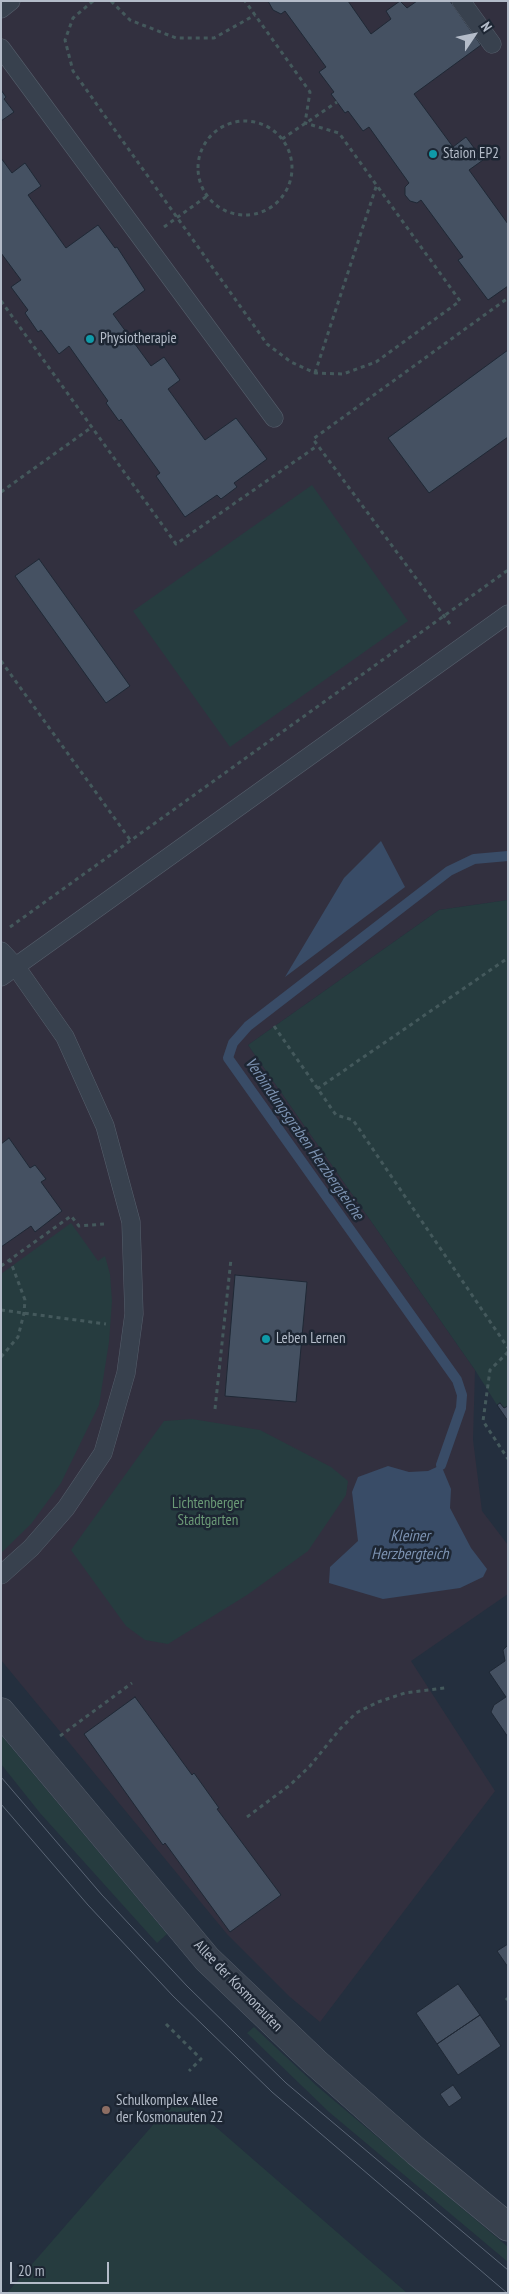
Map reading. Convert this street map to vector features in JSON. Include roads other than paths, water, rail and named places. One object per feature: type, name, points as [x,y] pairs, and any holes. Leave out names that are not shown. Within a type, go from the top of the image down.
[{"type":"street","name":"Allee der Kosmonauten","points":[[1,1712],[207,1959],[314,2062],[417,2152],[508,2227]]},
{"type":"lane","points":[[1,9],[12,1]]},
{"type":"lane","points":[[461,1],[492,44]]},
{"type":"lane","points":[[1,48],[145,240],[274,418]]},
{"type":"lane","points":[[1,977],[508,614]]},
{"type":"lane","points":[[1,952],[16,967],[65,1037],[105,1126],[131,1222],[134,1314],[126,1373],[103,1453],[66,1508],[31,1548],[1,1575]]},
{"type":"water","points":[[381,841],[405,887],[285,977],[344,878]]},
{"type":"water","name":"Kleiner Herzbergteich","points":[[441,1465],[451,1489],[450,1508],[471,1548],[487,1569],[483,1577],[460,1588],[383,1599],[329,1583],[330,1567],[358,1541],[352,1492],[358,1477],[388,1466],[409,1472],[428,1471]]},
{"type":"waterway","name":"Verbindungsgraben Herzbergteiche","points":[[441,1465],[461,1408],[462,1395],[457,1380],[228,1058],[233,1043],[248,1026],[449,871],[474,859],[508,856]]},
{"type":"tram line","points":[[1,1777],[102,1895],[187,1986],[286,2083],[508,2270]]},
{"type":"tram line","points":[[1,1804],[88,1905],[173,1996],[272,2092],[507,2293]]},
{"type":"place","name":"Staion EP2","points":[[433,154]]},
{"type":"place","name":"Physiotherapie","points":[[90,339]]},
{"type":"place","name":"Leben Lernen","points":[[266,1339]]},
{"type":"place","name":"Schulkomplex Allee der Kosmonauten 22","points":[[106,2110]]},
{"type":"park label","name":"Lichtenberger Stadtgarten","points":[[208,1512]]}]
